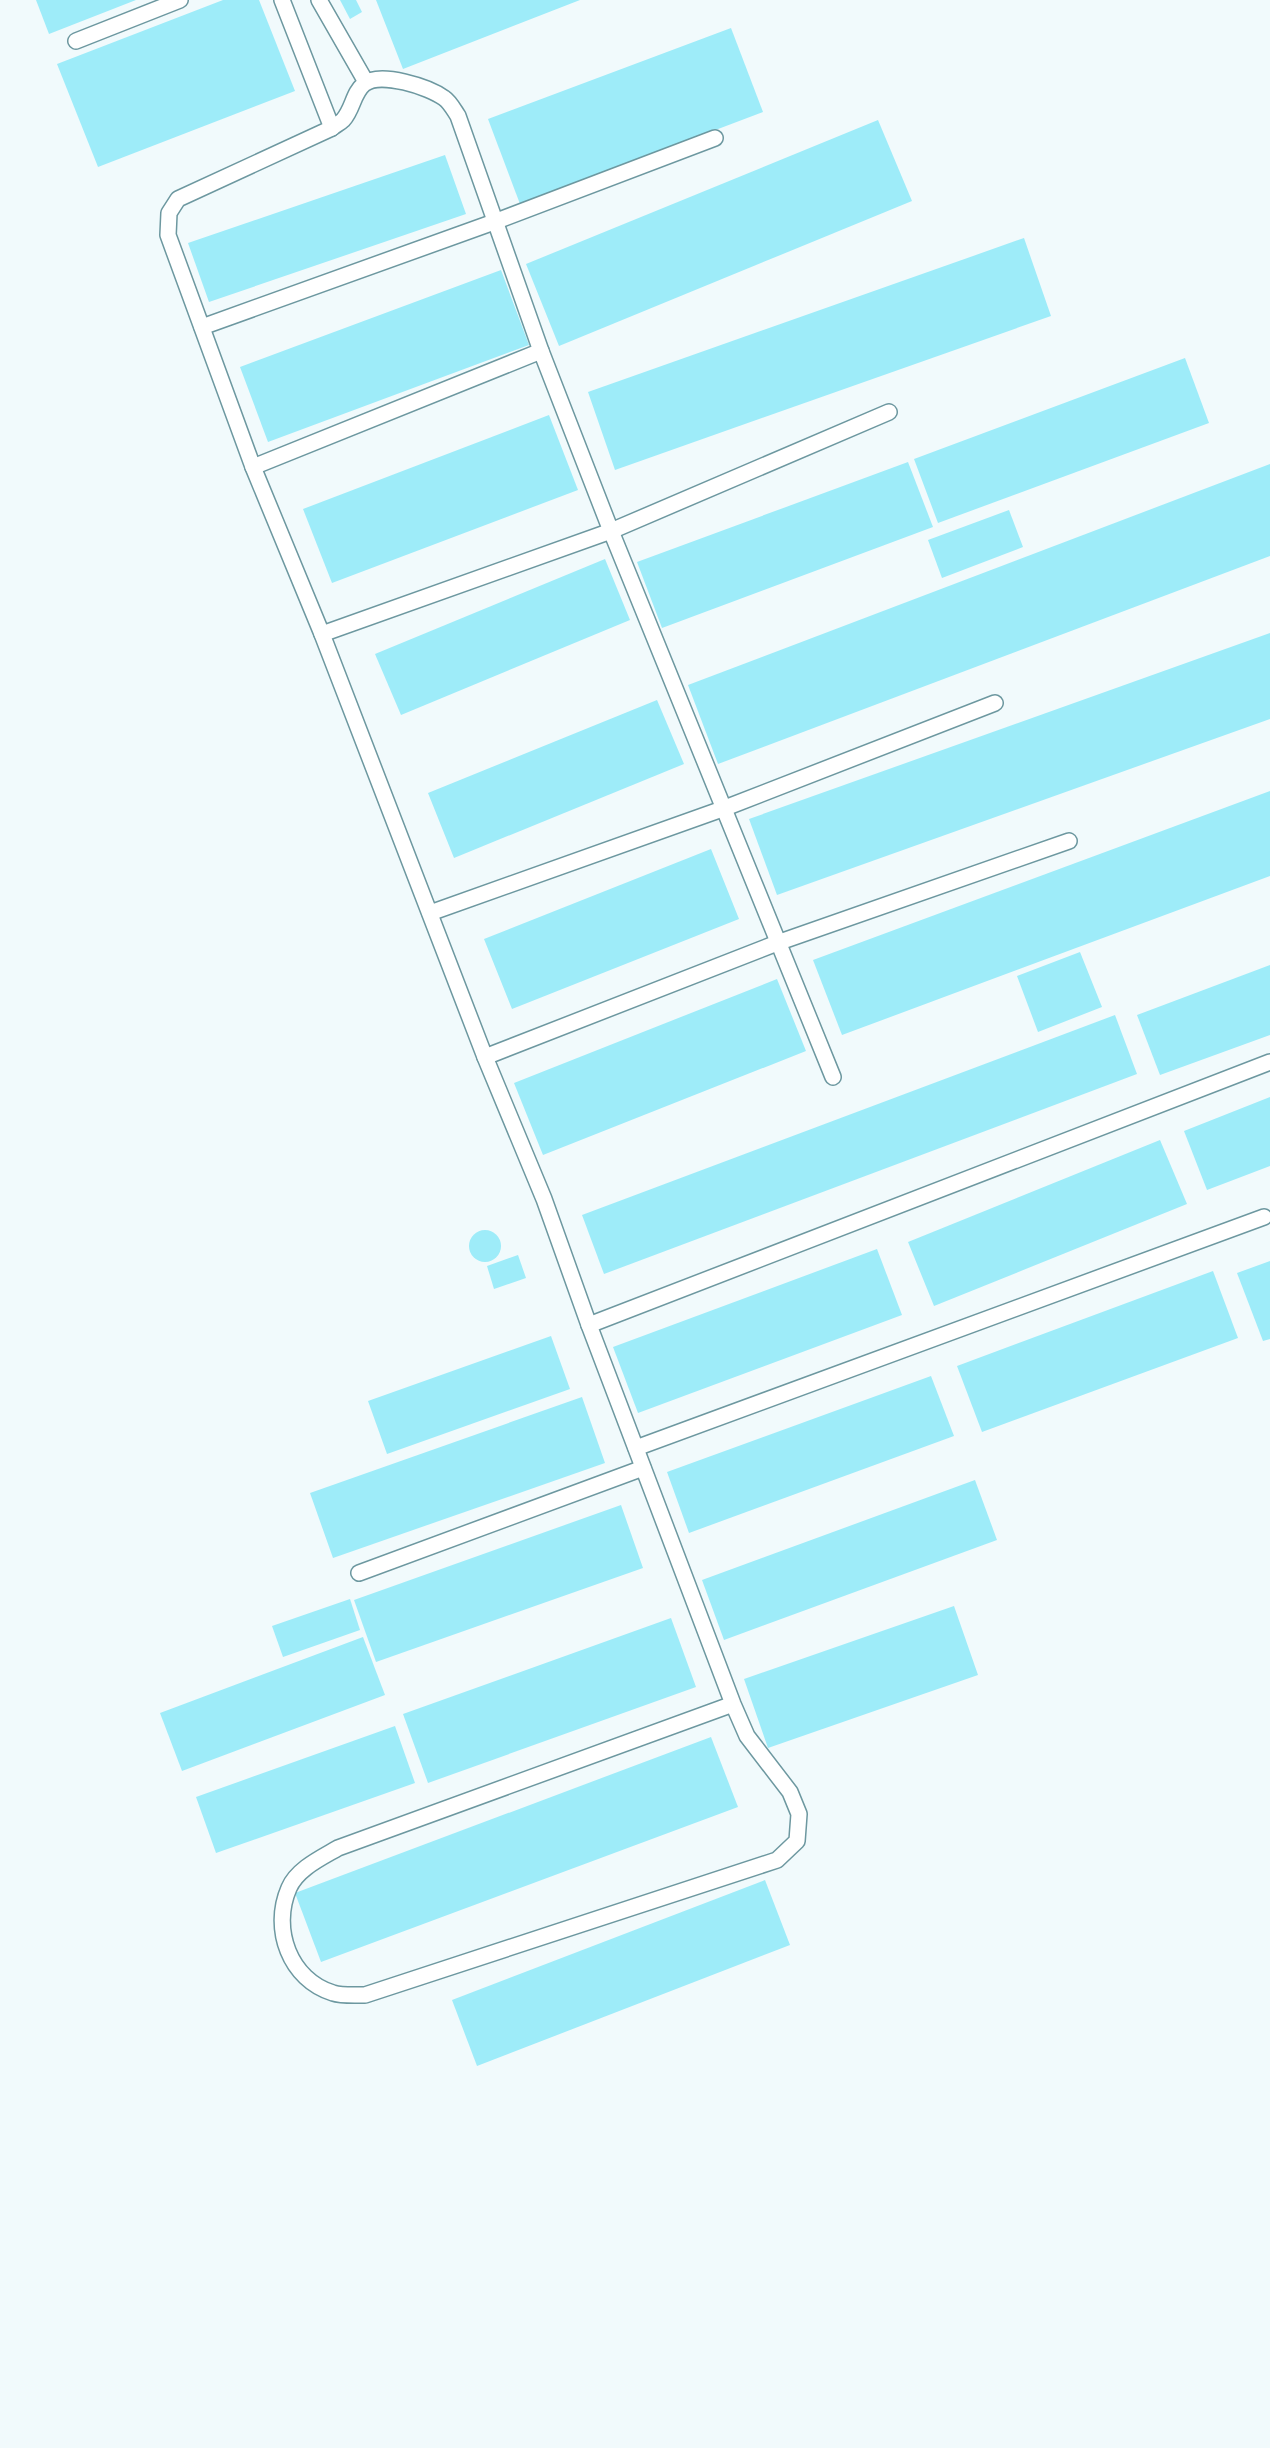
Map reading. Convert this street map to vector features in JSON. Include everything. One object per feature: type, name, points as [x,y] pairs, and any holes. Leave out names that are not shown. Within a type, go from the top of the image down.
[{"type":"lane","points":[[76,41],[180,0]]},
{"type":"lane","points":[[282,0],[332,128]]},
{"type":"lane","points":[[320,0],[366,82]]},
{"type":"lane","points":[[733,1704],[338,1848],[310,1863],[289,1887],[282,1920],[285,1950],[306,1980],[334,1994],[365,1995],[777,1860],[798,1842],[799,1814],[790,1791],[747,1736],[733,1704],[589,1325],[544,1199],[485,1057],[322,634],[253,467],[168,235],[169,213],[177,199],[332,128],[344,119],[358,90],[366,82],[391,79],[435,92],[447,99],[458,116],[541,351],[611,531],[833,1077]]},
{"type":"lane","points":[[202,327],[495,222],[715,138]]},
{"type":"lane","points":[[253,467],[541,351]]},
{"type":"lane","points":[[322,634],[611,531],[889,412]]},
{"type":"lane","points":[[430,913],[725,807],[995,703]]},
{"type":"lane","points":[[485,1057],[777,943],[1070,841]]},
{"type":"lane","points":[[589,1325],[1270,1062]]},
{"type":"lane","points":[[636,1448],[1264,1217]]},
{"type":"lane","points":[[359,1573],[643,1468]]},
{"type":"building","points":[[36,0],[136,0],[49,34]]},
{"type":"building","points":[[223,0],[259,0],[295,91],[98,167],[57,64]]},
{"type":"building","points":[[340,0],[356,0],[362,12],[350,19]]},
{"type":"building","points":[[376,0],[580,0],[403,69]]},
{"type":"building","points":[[731,28],[763,112],[520,204],[488,119]]},
{"type":"building","points":[[878,120],[912,201],[559,346],[526,264]]},
{"type":"building","points":[[445,155],[466,214],[209,302],[188,243]]},
{"type":"building","points":[[1024,238],[1051,316],[615,470],[588,392]]},
{"type":"building","points":[[501,270],[529,345],[268,442],[240,367]]},
{"type":"building","points":[[1185,358],[1209,423],[938,523],[914,459]]},
{"type":"building","points":[[549,415],[578,490],[332,583],[303,509]]},
{"type":"building","points":[[908,462],[933,527],[662,628],[637,562]]},
{"type":"building","points":[[1270,464],[1270,556],[718,764],[688,685]]},
{"type":"building","points":[[1009,510],[1023,547],[942,578],[928,540]]},
{"type":"building","points":[[605,559],[630,620],[401,715],[375,654]]},
{"type":"building","points":[[1270,633],[1270,719],[777,895],[749,819]]},
{"type":"building","points":[[657,700],[684,764],[454,858],[428,793]]},
{"type":"building","points":[[1270,791],[1270,876],[842,1035],[813,960]]},
{"type":"building","points":[[711,849],[739,919],[512,1009],[484,939]]},
{"type":"building","points":[[1080,952],[1102,1007],[1038,1032],[1017,976]]},
{"type":"building","points":[[1270,965],[1270,1035],[1160,1075],[1137,1015]]},
{"type":"building","points":[[777,979],[806,1051],[543,1155],[514,1083]]},
{"type":"building","points":[[1115,1015],[1137,1074],[604,1274],[582,1215]]},
{"type":"building","points":[[1270,1097],[1270,1166],[1207,1190],[1184,1131]]},
{"type":"building","points":[[1160,1140],[1187,1204],[934,1306],[908,1242]]},
{"type":"building","points":[[485,1230],[496,1235],[501,1246],[496,1257],[485,1262],[474,1257],[469,1246],[474,1235]]},
{"type":"building","points":[[877,1249],[902,1315],[638,1413],[613,1347]]},
{"type":"building","points":[[518,1255],[526,1278],[494,1289],[487,1266]]},
{"type":"building","points":[[1270,1261],[1270,1339],[1263,1341],[1237,1273]]},
{"type":"building","points":[[1213,1271],[1238,1338],[982,1432],[957,1366]]},
{"type":"building","points":[[551,1336],[570,1389],[387,1454],[368,1401]]},
{"type":"building","points":[[931,1376],[954,1436],[689,1533],[667,1472]]},
{"type":"building","points":[[582,1397],[605,1463],[333,1558],[310,1493]]},
{"type":"building","points":[[975,1480],[997,1540],[724,1640],[702,1580]]},
{"type":"building","points":[[621,1505],[643,1568],[376,1662],[354,1600]]},
{"type":"building","points":[[350,1599],[360,1630],[283,1657],[272,1626]]},
{"type":"building","points":[[954,1606],[978,1675],[768,1748],[744,1679]]},
{"type":"building","points":[[671,1618],[696,1687],[428,1783],[403,1714]]},
{"type":"building","points":[[363,1637],[385,1695],[182,1771],[160,1713]]},
{"type":"building","points":[[395,1726],[415,1783],[216,1853],[196,1797]]},
{"type":"building","points":[[711,1737],[738,1807],[321,1962],[295,1893]]},
{"type":"building","points":[[765,1880],[790,1945],[477,2066],[452,2000]]}]
